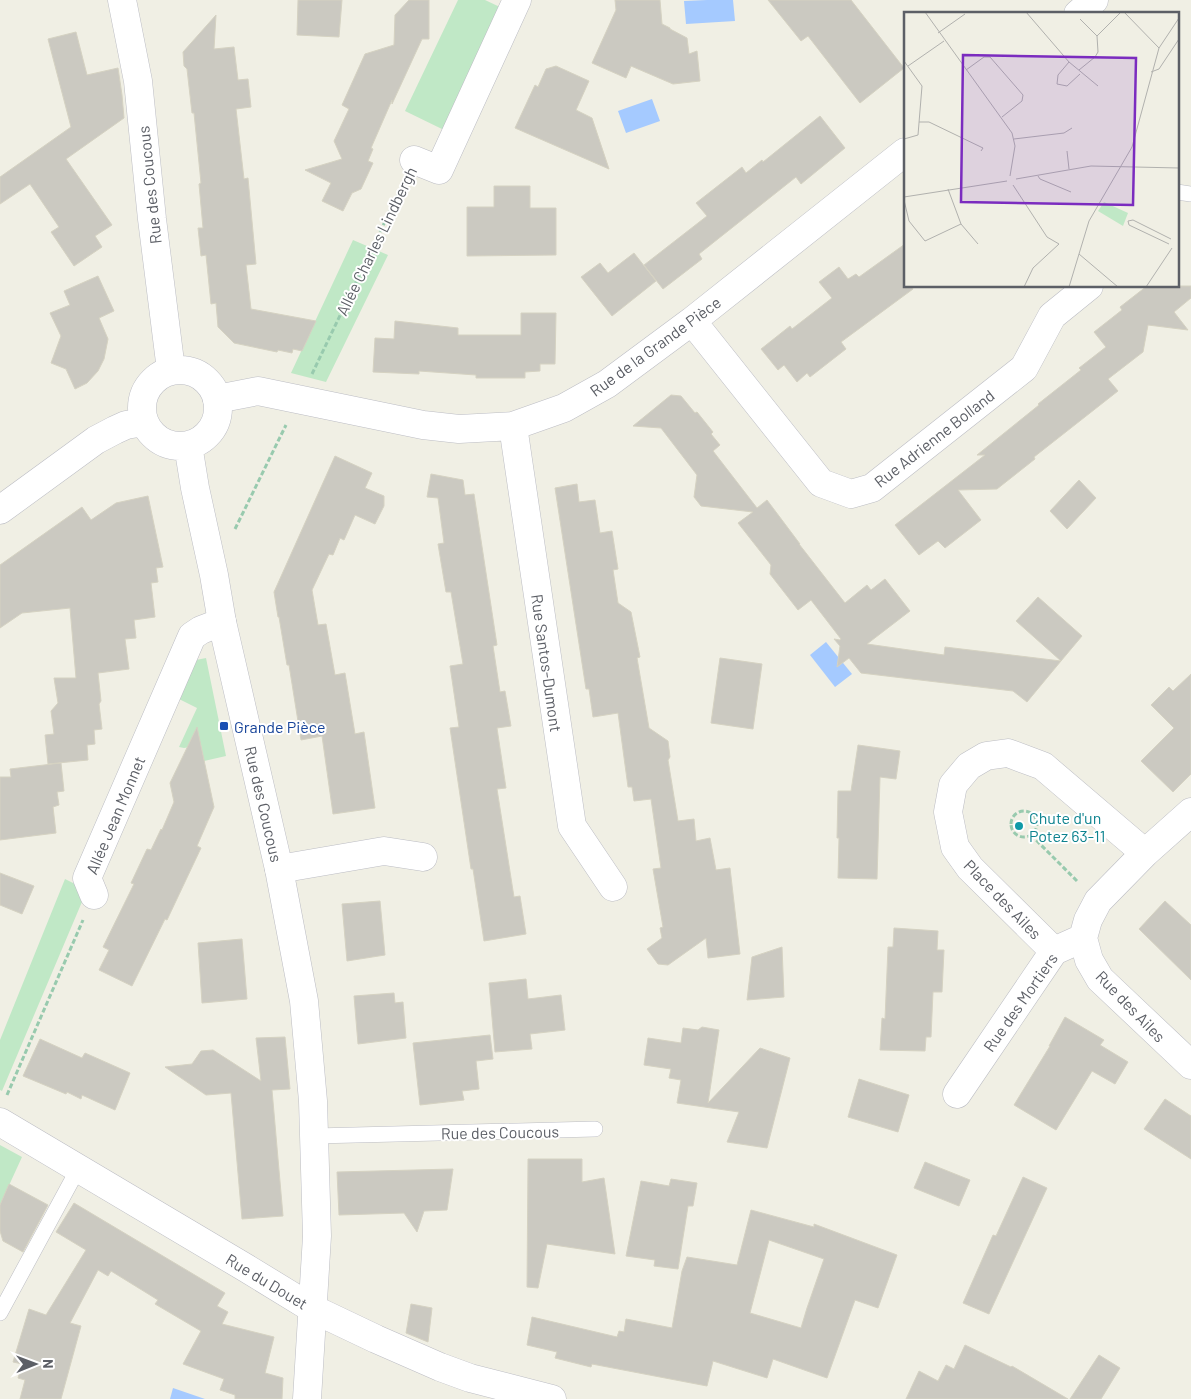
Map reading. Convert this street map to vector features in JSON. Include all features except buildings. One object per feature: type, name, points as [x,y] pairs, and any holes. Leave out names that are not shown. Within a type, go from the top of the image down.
[{"type":"street","name":"Rue des Coucous","points":[[122,0],[138,81],[152,219],[171,370]]},
{"type":"street","name":"Allée Charles Lindbergh","points":[[414,160],[439,170],[517,0]]},
{"type":"street","points":[[1080,12],[1094,0]]},
{"type":"street","name":"Rue de la Grande Pièce","points":[[217,399],[258,391],[422,424],[459,429],[513,426],[564,408],[607,384],[692,321],[904,153]]},
{"type":"street","name":"Rue Adrienne Bolland","points":[[692,321],[822,483],[851,494],[872,488],[1024,368],[1052,316],[1087,288]]},
{"type":"street","points":[[171,370],[187,370],[200,375],[212,387],[217,399],[218,411],[213,426],[204,438],[188,445],[177,446],[163,442],[151,433],[144,422],[142,406],[146,391],[155,379],[171,370]]},
{"type":"street","points":[[0,510],[96,440],[126,425],[144,422]]},
{"type":"street","name":"Rue Santos-Dumont","points":[[513,426],[572,826],[613,887]]},
{"type":"street","name":"Rue des Coucous","points":[[188,445],[222,622],[279,869],[304,1001],[315,1136],[317,1236],[307,1399]]},
{"type":"street","name":"Allée Jean Monnet","points":[[94,895],[86,878],[192,636],[201,630],[222,622]]},
{"type":"street","name":"Place des Ailes","points":[[1054,951],[970,868],[955,847],[948,812],[953,785],[969,766],[986,756],[1008,753],[1044,766],[1145,853]]},
{"type":"street","points":[[1083,938],[1088,920],[1098,902],[1145,853],[1191,812]]},
{"type":"street","points":[[279,869],[384,851],[423,856]]},
{"type":"street","name":"Rue des Mortiers","points":[[957,1094],[1054,951],[1083,938]]},
{"type":"street","name":"Rue des Ailes","points":[[1083,938],[1088,960],[1100,979],[1191,1065]]},
{"type":"street","name":"Rue du Douet","points":[[2,1111],[78,1169],[313,1309],[440,1367],[470,1378],[552,1399]]},
{"type":"lane","points":[[1178,192],[1191,194]]},
{"type":"lane","name":"Rue des Coucous","points":[[315,1136],[595,1130]]},
{"type":"lane","points":[[0,1313],[78,1169]]},
{"type":"path","name":"Allée Charles Lindbergh","points":[[310,379],[414,160]]},
{"type":"path","points":[[234,530],[289,418]]},
{"type":"path","points":[[1024,810],[1034,814],[1037,825],[1031,835],[1022,837],[1014,834],[1011,830],[1011,820],[1018,811],[1024,810]]},
{"type":"path","points":[[1031,835],[1098,902]]},
{"type":"path","name":"Allée Jean Monnet","points":[[2,1111],[94,895]]},
{"type":"green space","points":[[458,0],[485,0],[502,8],[444,130],[405,111]]},
{"type":"green space","points":[[353,240],[388,255],[326,382],[291,373]]},
{"type":"green space","points":[[206,658],[226,756],[204,761],[201,745],[179,747],[197,708],[177,698],[196,660]]},
{"type":"green space","points":[[65,879],[87,890],[2,1091],[0,1090],[0,1040]]},
{"type":"green space","points":[[0,1145],[22,1157],[0,1205]]},
{"type":"water","points":[[733,0],[735,21],[686,24],[684,1]]},
{"type":"water","points":[[652,99],[660,121],[626,133],[618,111]]},
{"type":"water","points":[[826,642],[852,674],[835,687],[810,655]]},
{"type":"water","points":[[173,1388],[205,1399],[170,1399]]},
{"type":"place","name":"Grande Pièce","points":[[224,726]]},
{"type":"place","name":"Chute d'un Potez 63-11","points":[[1019,826]]}]
